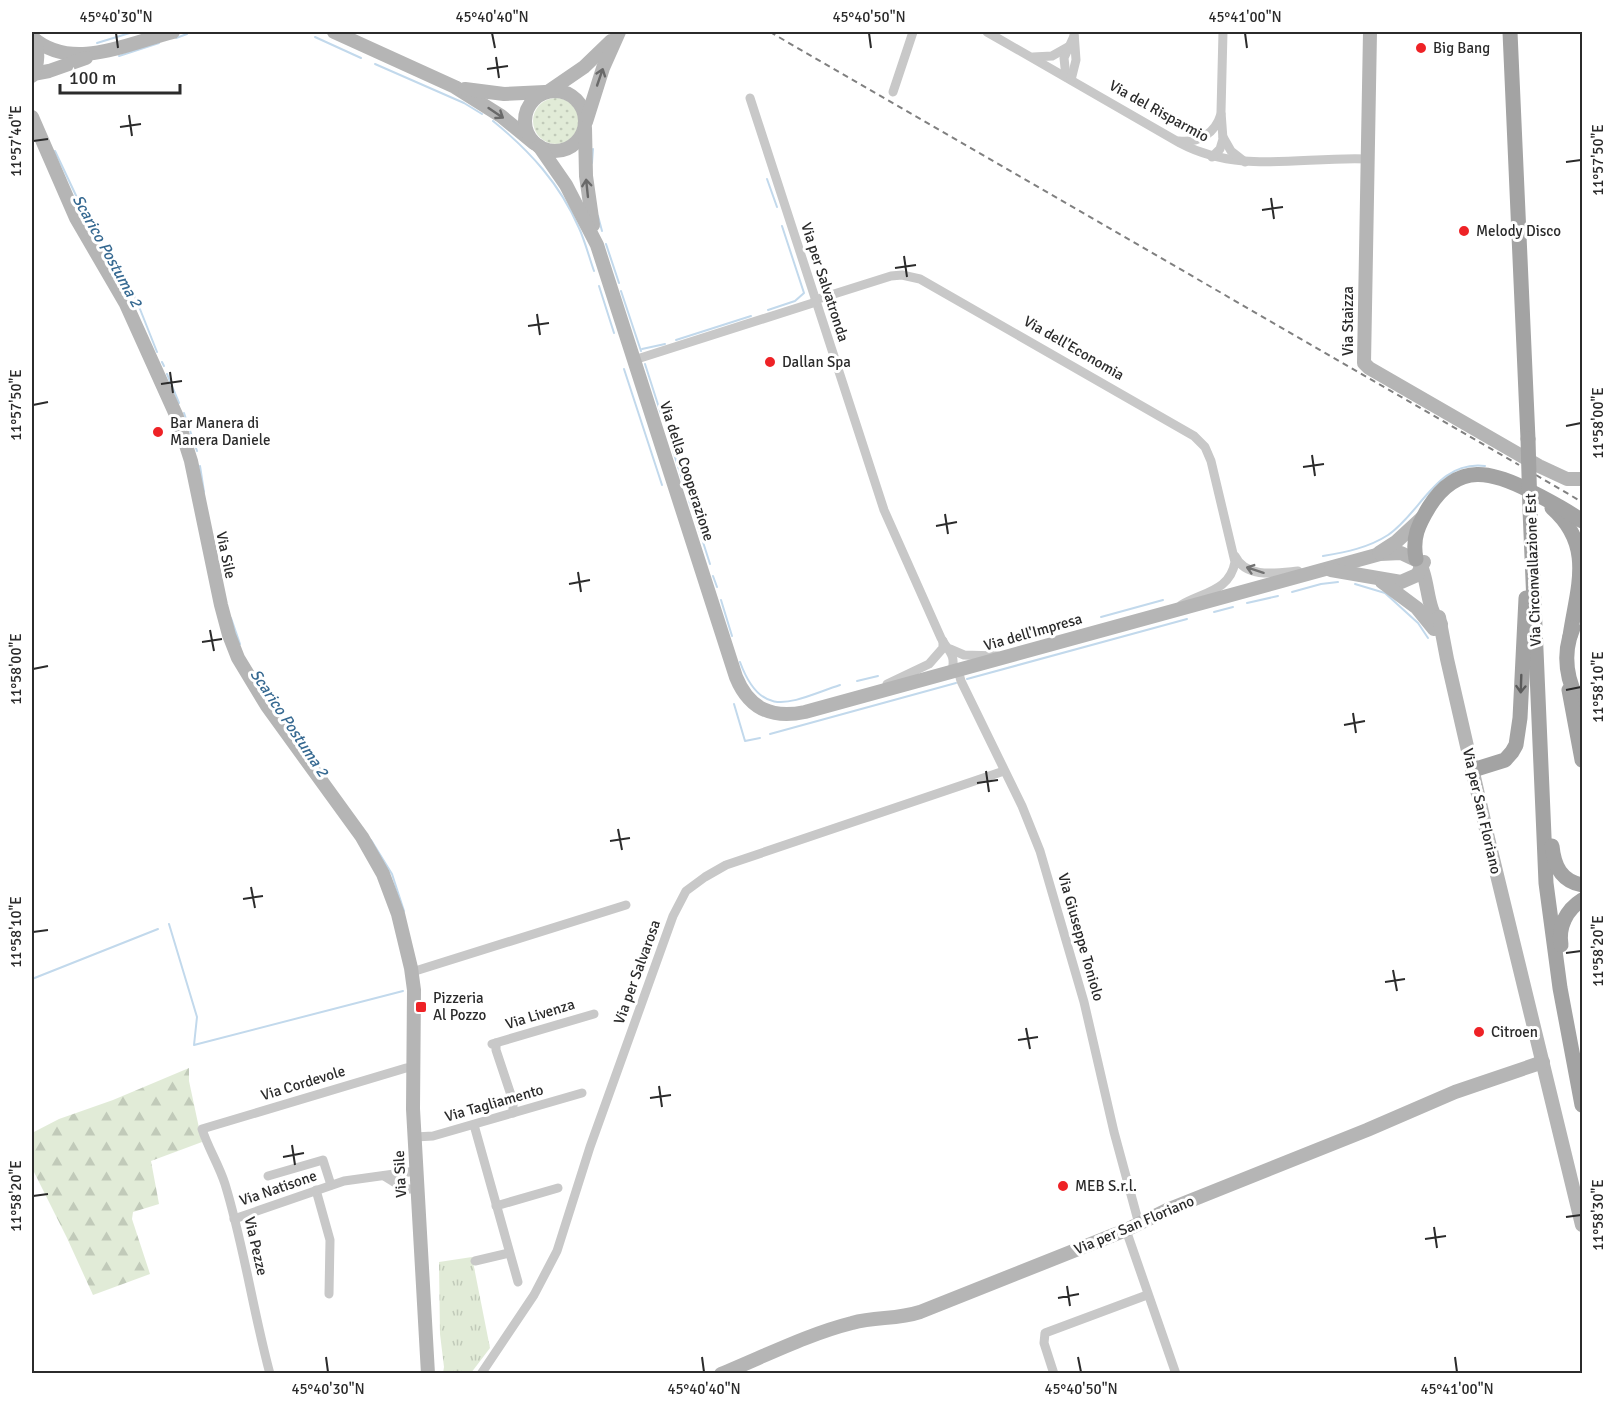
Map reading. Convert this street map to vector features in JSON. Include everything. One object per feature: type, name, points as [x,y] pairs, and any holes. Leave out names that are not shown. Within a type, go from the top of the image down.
[{"type":"main road","name":"Via Circonvallazione Est","points":[[1510,32],[1549,909],[1564,1012],[1582,1105]]},
{"type":"main road","points":[[1420,565],[1420,534],[1423,517],[1443,489],[1467,475],[1495,476],[1536,494],[1582,521]]},
{"type":"main road","points":[[1536,494],[1564,521],[1578,549],[1580,583],[1566,657],[1570,705],[1582,760]]},
{"type":"main road","points":[[1473,770],[1505,760],[1512,752],[1517,740],[1526,603],[1526,559],[1531,515]]},
{"type":"main road","points":[[1569,636],[1582,613]]},
{"type":"main road","points":[[1569,678],[1582,706]]},
{"type":"main road","points":[[1541,769],[1548,799],[1554,861],[1564,877],[1582,885]]},
{"type":"main road","points":[[1564,1012],[1566,1005],[1560,931],[1568,912],[1582,900]]},
{"type":"street","points":[[32,75],[99,52],[173,32]]},
{"type":"street","name":"Via della Cooperazione","points":[[334,32],[455,87],[501,116],[537,145],[567,186],[597,245]]},
{"type":"street","points":[[619,32],[603,68],[579,141],[570,148],[554,151],[537,145],[526,128],[525,116],[533,100],[584,67],[619,32]]},
{"type":"street","points":[[893,92],[913,32]]},
{"type":"street","name":"Via del Risparmio","points":[[987,32],[1176,140],[1212,156],[1247,163],[1368,159]]},
{"type":"street","points":[[1069,78],[1064,62],[1074,32]]},
{"type":"street","points":[[1069,78],[1076,60],[1074,32]]},
{"type":"street","points":[[1221,112],[1218,122],[1210,133],[1208,143],[1212,156],[1220,148],[1223,136],[1221,112],[1223,32]]},
{"type":"street","name":"Via Staizza","points":[[1370,32],[1364,363],[1380,375],[1539,466],[1568,479],[1581,479]]},
{"type":"street","points":[[32,37],[45,47],[60,53],[99,52]]},
{"type":"street","points":[[32,37],[37,48],[38,59],[32,75]]},
{"type":"street","points":[[1028,56],[1048,57],[1070,46]]},
{"type":"street","name":"Via della Cooperazione","points":[[455,87],[499,94],[548,91]]},
{"type":"street","points":[[548,91],[567,93],[577,100],[584,110],[586,125]]},
{"type":"street","name":"Via per Salvatronda","points":[[750,98],[888,520],[953,658],[955,671]]},
{"type":"street","name":"Via Sile","points":[[32,106],[35,122],[76,218],[126,304],[176,413],[188,451],[221,605],[238,658],[267,706],[369,847],[396,907],[412,972],[414,998],[413,1068],[416,1171],[428,1374]]},
{"type":"street","name":"Via della Cooperazione","points":[[586,125],[586,186],[597,245],[736,677],[743,692],[753,702]]},
{"type":"street","points":[[1176,140],[1196,140],[1210,133]]},
{"type":"street","points":[[1223,136],[1233,153],[1247,163]]},
{"type":"street","name":"Via dell'Economia","points":[[634,360],[887,277],[900,275],[918,278],[934,285],[1178,426],[1199,441],[1209,455],[1235,556]]},
{"type":"street","name":"Via dell'Impresa","points":[[1375,555],[1396,542],[1423,517]]},
{"type":"street","name":"Via dell'Impresa","points":[[753,702],[770,712],[793,714],[1009,657],[1375,555],[1399,553],[1420,565],[1414,577],[1401,582],[1338,571],[1323,571]]},
{"type":"street","points":[[1235,556],[1243,566],[1257,572],[1323,571]]},
{"type":"street","points":[[1172,611],[1225,584],[1233,571],[1235,556]]},
{"type":"street","name":"Via per San Floriano","points":[[1420,565],[1447,659],[1490,848],[1582,1225]]},
{"type":"street","points":[[1375,578],[1397,591],[1428,619],[1439,633],[1447,659]]},
{"type":"street","points":[[872,693],[929,664],[945,645],[967,656],[1009,657]]},
{"type":"street","name":"Via Giuseppe Toniolo","points":[[955,671],[1022,806],[1040,851],[1068,943],[1100,1065],[1113,1132],[1139,1224]]},
{"type":"street","name":"Via per Salvarosa","points":[[481,1374],[534,1295],[557,1251],[590,1147],[613,1087],[642,998],[673,916],[686,891],[726,865],[1004,771]]},
{"type":"street","points":[[412,972],[626,905]]},
{"type":"street","name":"Via Livenza","points":[[513,1113],[513,1101],[494,1043],[594,1014]]},
{"type":"street","name":"Via per San Floriano","points":[[721,1374],[851,1323],[875,1318],[896,1319],[909,1316],[1126,1230],[1167,1210],[1455,1092],[1542,1062]]},
{"type":"street","name":"Via Cordevole","points":[[202,1129],[406,1068],[413,1068]]},
{"type":"street","name":"Via Tagliamento","points":[[415,1137],[433,1136],[582,1093]]},
{"type":"street","points":[[474,1125],[518,1282]]},
{"type":"street","name":"Via Pezze","points":[[202,1129],[225,1184],[270,1374]]},
{"type":"street","name":"Via Natisone","points":[[268,1176],[323,1160],[331,1185]]},
{"type":"street","name":"Via Natisone","points":[[234,1219],[331,1185],[350,1180],[416,1171]]},
{"type":"street","points":[[381,1176],[405,1189],[417,1189]]},
{"type":"street","points":[[496,1206],[558,1188]]},
{"type":"street","points":[[316,1190],[330,1240],[329,1294]]},
{"type":"street","points":[[1126,1230],[1176,1374]]},
{"type":"street","points":[[475,1261],[509,1253]]},
{"type":"street","points":[[1054,1374],[1044,1343],[1045,1333],[1147,1295]]},
{"type":"green space","points":[[556,98],[572,105],[579,121],[572,137],[556,144],[540,137],[533,121],[540,105]]},
{"type":"green space","points":[[189,1068],[189,1081],[202,1142],[151,1161],[159,1204],[133,1212],[132,1219],[150,1274],[93,1295],[32,1168],[32,1133],[59,1119],[113,1100]]},
{"type":"green space","points":[[472,1257],[490,1348],[471,1373],[443,1373],[439,1262]]},
{"type":"waterway","name":"Scarico Postuma 2","points":[[97,43],[133,32]]},
{"type":"waterway","points":[[176,38],[187,34]]},
{"type":"waterway","points":[[315,37],[361,58]]},
{"type":"waterway","points":[[119,56],[159,43]]},
{"type":"waterway","points":[[375,64],[464,103],[482,114]]},
{"type":"waterway","points":[[493,121],[543,169],[563,197],[579,228],[594,271]]},
{"type":"waterway","points":[[592,163],[593,149]]},
{"type":"waterway","name":"Scarico Postuma 2","points":[[55,151],[80,204],[136,299],[157,352]]},
{"type":"waterway","points":[[767,179],[777,207]]},
{"type":"waterway","points":[[598,216],[602,231]]},
{"type":"waterway","points":[[768,310],[795,301],[804,293],[782,226]]},
{"type":"waterway","points":[[606,244],[619,283]]},
{"type":"waterway","points":[[599,286],[614,333]]},
{"type":"waterway","points":[[621,291],[641,351]]},
{"type":"waterway","points":[[676,340],[751,316]]},
{"type":"waterway","points":[[642,349],[665,344]]},
{"type":"waterway","name":"Scarico Postuma 2","points":[[162,362],[164,366]]},
{"type":"waterway","points":[[645,364],[661,414]]},
{"type":"waterway","points":[[624,369],[662,485]]},
{"type":"waterway","name":"Scarico Postuma 2","points":[[167,374],[179,403]]},
{"type":"waterway","name":"Scarico Postuma 2","points":[[184,413],[197,451]]},
{"type":"waterway","points":[[673,451],[685,488]]},
{"type":"waterway","name":"Scarico Postuma 2","points":[[200,466],[204,492]]},
{"type":"waterway","points":[[1323,556],[1357,549],[1388,535],[1442,479],[1468,466],[1485,466]]},
{"type":"waterway","points":[[689,500],[691,507]]},
{"type":"waterway","points":[[695,517],[710,564]]},
{"type":"waterway","points":[[713,576],[717,587]]},
{"type":"waterway","points":[[1292,592],[1338,582]]},
{"type":"waterway","points":[[1355,584],[1385,593],[1418,623],[1428,638]]},
{"type":"waterway","points":[[1247,603],[1278,596]]},
{"type":"waterway","points":[[721,600],[732,636]]},
{"type":"waterway","points":[[1101,617],[1163,600]]},
{"type":"waterway","points":[[1214,612],[1233,607]]},
{"type":"waterway","name":"Scarico Postuma 2","points":[[231,618],[240,644]]},
{"type":"waterway","points":[[967,679],[1187,619]]},
{"type":"waterway","points":[[1056,630],[1071,625]]},
{"type":"waterway","points":[[995,647],[1031,636]]},
{"type":"waterway","points":[[740,662],[758,693],[769,700],[793,701],[840,685]]},
{"type":"waterway","points":[[857,681],[878,676]]},
{"type":"waterway","points":[[770,734],[956,683]]},
{"type":"waterway","points":[[734,704],[745,741],[760,738]]},
{"type":"waterway","name":"Scarico Postuma 2","points":[[371,840],[392,874],[404,911]]},
{"type":"waterway","name":"Scarico Postuma 2","points":[[169,924],[197,1017],[194,1045],[403,991]]},
{"type":"waterway","name":"Scarico Postuma 2","points":[[32,979],[158,929]]},
{"type":"railway","points":[[770,32],[1519,465]]},
{"type":"railway","points":[[1536,475],[1582,502]]},
{"type":"place","name":"Big Bang","points":[[1421,48]]},
{"type":"place","name":"Melody Disco","points":[[1464,231]]},
{"type":"place","name":"Dallan Spa","points":[[770,362]]},
{"type":"place","name":"Bar Manera di Manera Daniele","points":[[158,432]]},
{"type":"place","name":"Pizzeria Al Pozzo","points":[[421,1007]]},
{"type":"place","name":"Citroen","points":[[1479,1032]]},
{"type":"place","name":"MEB S.r.l.","points":[[1063,1186]]}]
